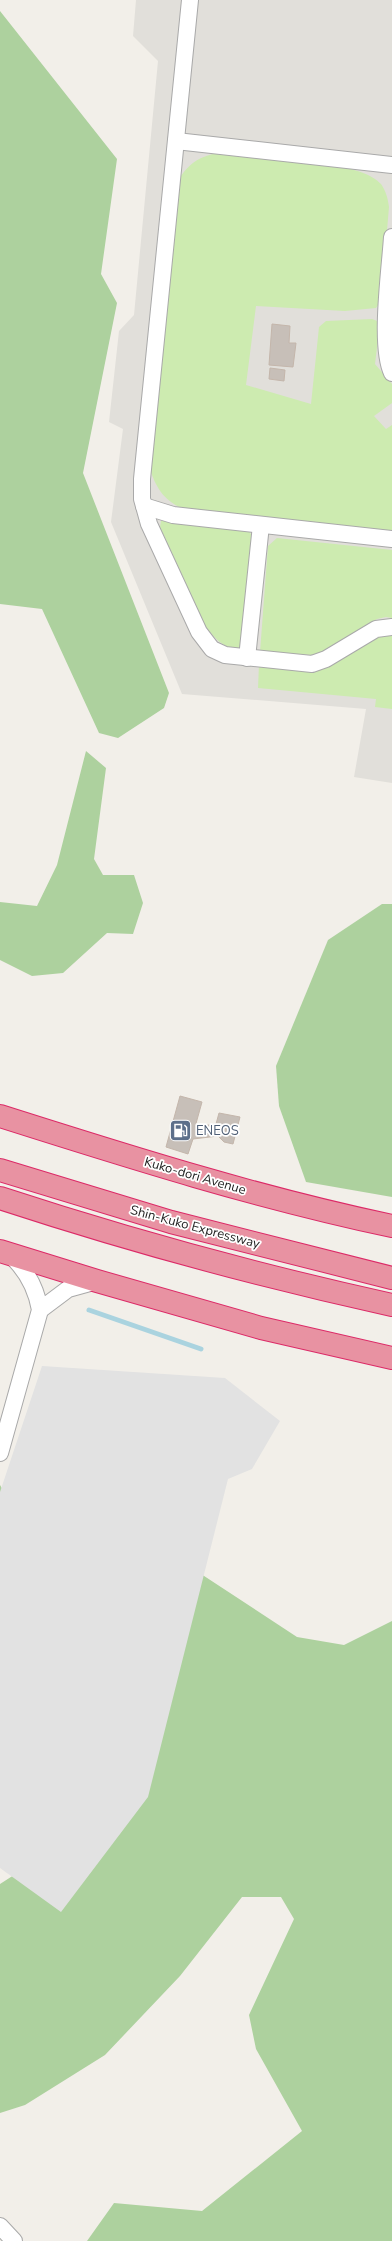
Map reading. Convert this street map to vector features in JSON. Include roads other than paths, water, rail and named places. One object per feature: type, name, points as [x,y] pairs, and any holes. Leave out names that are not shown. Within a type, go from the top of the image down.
[{"type":"highway","name":"Kuko-dori Avenue","points":[[0,1116],[184,1174],[343,1216],[392,1226]]},
{"type":"highway","name":"Shin-Kuko Expressway","points":[[0,1170],[171,1222],[392,1278]]},
{"type":"highway","name":"Shin-Kuko Expressway","points":[[0,1198],[164,1247],[392,1306]]},
{"type":"highway","points":[[4,1252],[97,1282],[261,1328],[392,1358]]},
{"type":"street","points":[[190,0],[142,479],[144,506],[149,524],[199,632],[212,649],[225,655],[312,664],[326,659],[376,629],[392,627]]},
{"type":"street","points":[[176,141],[392,165]]},
{"type":"street","points":[[392,237],[386,313],[387,352],[389,367],[392,373]]},
{"type":"street","points":[[144,506],[172,515],[392,539]]},
{"type":"street","points":[[247,658],[261,525]]},
{"type":"street","points":[[0,1453],[40,1310],[38,1298],[27,1274],[4,1252]]},
{"type":"street","points":[[40,1310],[68,1289],[97,1282]]},
{"type":"street","points":[[0,2226],[14,2241]]},
{"type":"waterway","points":[[89,1310],[201,1349]]},
{"type":"place","name":"ENEOS","points":[[181,1131]]}]
